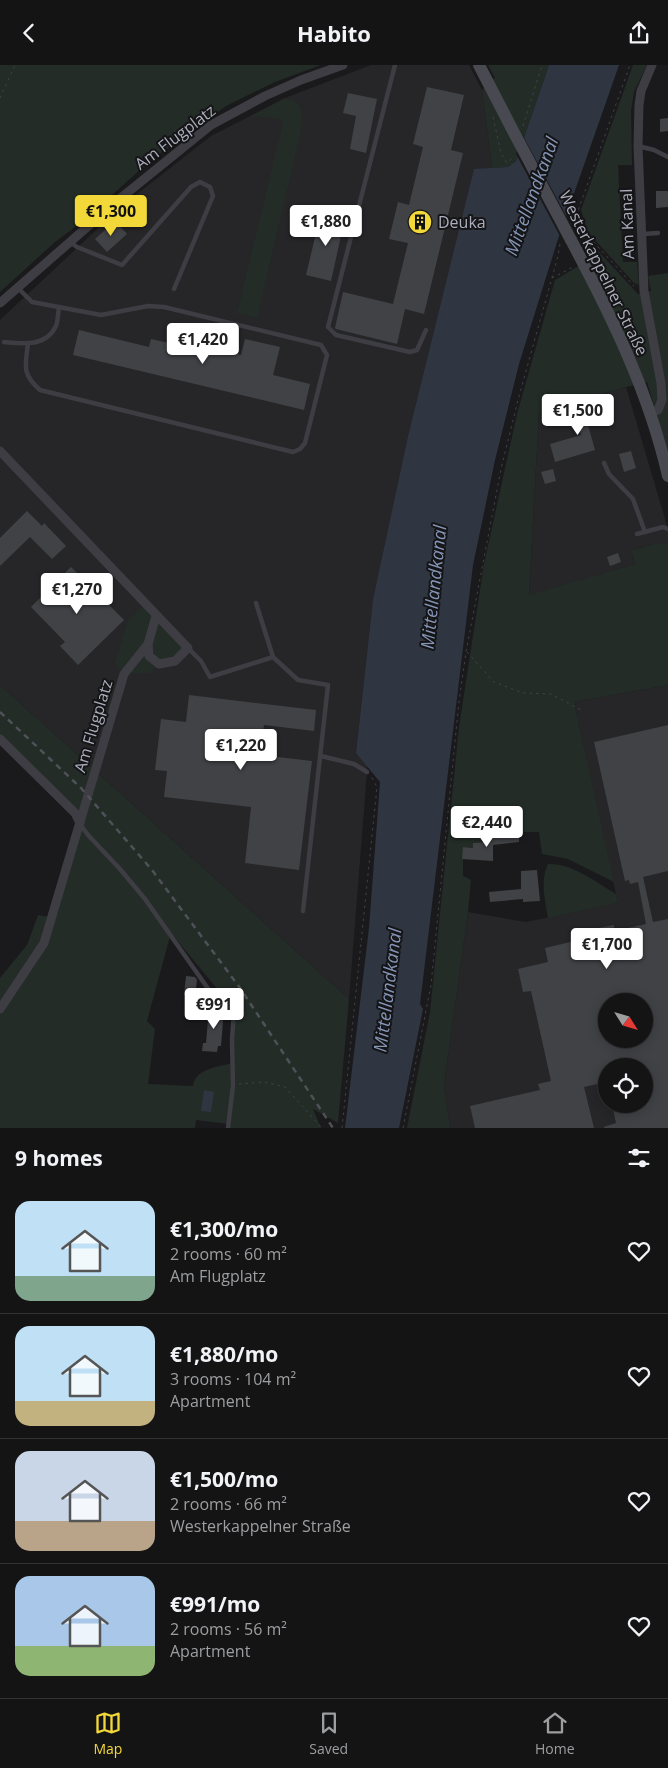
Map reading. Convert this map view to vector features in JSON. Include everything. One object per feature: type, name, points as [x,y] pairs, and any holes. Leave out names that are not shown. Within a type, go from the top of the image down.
[{"type":"main road","name":"Westerkappelner Straße","points":[[479,65],[516,128],[566,241],[606,307],[625,347],[654,412],[668,476]]},
{"type":"street","name":"Am Flugplatz","points":[[0,303],[117,201],[211,125],[265,96],[301,80],[343,65]]},
{"type":"street","name":"Am Kanal","points":[[652,65],[641,91],[638,146],[644,291],[661,383],[662,400],[654,412]]},
{"type":"street","points":[[654,412],[668,412]]},
{"type":"street","points":[[0,451],[188,648],[175,661],[159,664],[149,656],[148,644]]},
{"type":"street","name":"Am Flugplatz","points":[[0,1009],[44,943],[124,674],[148,644],[156,616]]},
{"type":"street","points":[[0,739],[74,813],[80,823]]},
{"type":"lane","points":[[395,65],[328,327],[336,335],[410,352],[418,351],[426,330]]},
{"type":"lane","points":[[638,146],[654,150],[668,157]]},
{"type":"lane","points":[[70,242],[77,247],[122,265],[192,187],[200,182],[210,187],[213,196],[174,289]]},
{"type":"lane","points":[[642,234],[658,233]]},
{"type":"lane","points":[[18,288],[32,302],[100,315],[148,306],[164,307],[321,345],[327,355],[305,443],[300,449],[293,452],[40,390],[30,381],[25,368],[28,345]]},
{"type":"lane","points":[[4,342],[28,345],[47,339],[56,326],[60,307]]},
{"type":"lane","points":[[604,463],[609,473],[634,499],[645,532]]},
{"type":"lane","points":[[637,534],[663,527],[668,529]]},
{"type":"lane","points":[[256,603],[273,657],[298,680],[328,685],[302,911]]},
{"type":"lane","points":[[188,648],[200,661],[210,677],[273,657]]},
{"type":"lane","points":[[321,756],[354,764],[367,772]]},
{"type":"lane","points":[[80,823],[88,835],[145,899],[209,990],[234,1010],[232,1040],[233,1085],[228,1128]]},
{"type":"path","points":[[0,98],[15,65]]},
{"type":"path","points":[[516,128],[542,65]]},
{"type":"path","points":[[574,224],[630,65]]},
{"type":"path","points":[[497,115],[492,118],[501,153],[507,163],[513,157],[516,148]]},
{"type":"path","points":[[578,211],[588,237],[634,286],[644,291]]},
{"type":"path","points":[[404,1128],[431,985],[459,701],[466,652],[501,469],[552,278],[566,241]]},
{"type":"path","points":[[552,278],[574,267],[576,263]]},
{"type":"path","points":[[466,652],[487,677],[494,682],[523,693],[551,694],[583,711]]},
{"type":"path","points":[[342,1128],[377,787],[373,777],[367,772]]},
{"type":"path","points":[[233,1085],[264,1082],[285,1087],[322,1128]]},
{"type":"shaded area","points":[[0,65],[321,65],[275,82],[226,106],[151,160],[0,292]]},
{"type":"shaded area","points":[[371,65],[469,65],[482,90],[492,168],[474,170],[408,436],[373,599],[356,752],[367,765],[367,772],[349,999],[0,685],[0,320],[123,205],[211,136],[285,98]]},
{"type":"shaded area","points":[[488,65],[549,65],[516,161],[508,167],[492,168],[482,90],[495,78]]},
{"type":"shaded area","points":[[633,65],[647,65],[634,92],[631,111],[632,165],[618,165],[623,262],[637,262],[639,285],[634,283],[588,232],[581,210]]},
{"type":"shaded area","points":[[285,98],[296,102],[300,106],[302,114],[301,131],[257,318],[237,313],[283,123],[280,119],[251,116]]},
{"type":"shaded area","points":[[586,238],[638,294],[651,291],[648,276],[668,273],[668,452],[647,382],[539,412],[529,595],[635,564],[631,550],[654,544],[668,544],[668,685],[574,702],[614,882],[568,859],[542,854],[539,832],[519,832],[519,835],[487,838],[486,842],[473,843],[473,848],[463,847],[463,876],[471,880],[444,1085],[450,1128],[407,1128],[430,1012],[459,727],[484,564],[517,414],[555,280],[590,259],[584,245]]},
{"type":"shaded area","points":[[626,387],[668,529],[668,544],[654,544],[631,550],[635,564],[529,596],[539,412]]},
{"type":"shaded area","points":[[145,605],[188,648],[175,661],[159,664],[149,673],[124,674],[115,663],[128,620]]},
{"type":"shaded area","points":[[0,685],[349,999],[338,1123],[313,1109],[321,1128],[228,1128],[228,1124],[196,1120],[195,1128],[0,1128],[0,978],[27,945],[38,915],[51,917],[80,823],[0,739]],"holes":[[[171,933],[233,1008],[232,1063],[202,1072],[195,1080],[193,1086],[148,1084],[155,1029],[147,1021]]]},
{"type":"shaded area","points":[[668,685],[668,1128],[450,1128],[444,1085],[468,912],[526,922],[618,903],[574,702]]},
{"type":"shaded area","points":[[548,864],[566,867],[584,874],[616,894],[618,903],[548,918],[544,877]]},
{"type":"water","name":"Mittellandkanal","points":[[549,65],[619,65],[557,242],[519,364],[495,460],[473,565],[420,1004],[423,1009],[399,1128],[345,1128],[369,928],[380,782],[356,753],[373,599],[408,436],[474,169],[508,167],[516,161]]},
{"type":"water","points":[[204,1090],[214,1092],[211,1112],[201,1111]]},
{"type":"pier","points":[[522,134],[568,219],[561,238],[516,154]]},
{"type":"building","name":"Deuka","points":[[427,87],[464,95],[451,150],[463,153],[424,314],[405,309],[397,344],[335,328],[343,292],[393,304],[408,243],[389,239],[398,202],[409,205],[423,147],[413,144]]},
{"type":"building","points":[[348,93],[377,99],[366,153],[350,149],[356,116],[343,113]]},
{"type":"building","points":[[668,118],[668,131],[660,132],[660,119]]},
{"type":"building","points":[[656,191],[668,191],[668,207],[656,208]]},
{"type":"building","points":[[321,212],[345,218],[331,281],[306,275]]},
{"type":"building","points":[[115,221],[127,234],[107,252],[95,239]]},
{"type":"building","points":[[206,326],[226,331],[222,350],[241,355],[245,339],[280,347],[273,375],[310,384],[304,410],[73,355],[79,330],[149,347],[151,339],[200,350]]},
{"type":"building","points":[[594,401],[599,422],[588,425],[595,450],[555,462],[550,444],[581,435],[575,415],[584,412],[582,404]]},
{"type":"building","points":[[631,451],[636,468],[624,472],[619,454]]},
{"type":"building","points":[[553,469],[556,481],[545,484],[541,472]]},
{"type":"building","points":[[27,511],[42,526],[44,523],[66,546],[52,559],[30,537],[0,566],[0,538]]},
{"type":"building","points":[[618,553],[621,562],[610,566],[607,557]]},
{"type":"building","points":[[71,567],[124,620],[78,665],[60,646],[65,642],[31,607]]},
{"type":"building","points":[[189,695],[316,710],[314,731],[264,725],[260,755],[312,761],[299,870],[245,863],[251,807],[164,797],[167,771],[155,770],[161,719],[186,722]]},
{"type":"building","points":[[668,725],[668,871],[643,877],[653,922],[668,919],[668,1128],[604,1128],[616,1123],[614,1113],[653,1113],[653,1058],[598,1058],[598,1084],[584,1087],[594,1128],[475,1128],[470,1106],[540,1090],[538,1084],[551,1081],[531,991],[523,992],[518,969],[548,962],[545,948],[600,935],[598,928],[614,925],[614,931],[646,924],[638,882],[630,884],[629,880],[625,881],[594,742]]},
{"type":"building","points":[[519,835],[519,842],[493,845],[493,861],[462,859],[463,847],[473,848],[473,843],[486,842],[487,838]]},
{"type":"building","points":[[537,870],[540,901],[523,902],[523,899],[490,902],[489,892],[521,889],[521,871]]},
{"type":"building","points":[[186,976],[195,977],[197,980],[195,996],[184,995]]},
{"type":"building","points":[[209,1008],[224,1009],[221,1046],[218,1046],[217,1052],[202,1051],[203,1043],[206,1043]]},
{"type":"railway","points":[[0,712],[81,788],[152,870],[240,988],[333,1128]]},
{"type":"place","name":"Deuka","points":[[420,222]]}]
